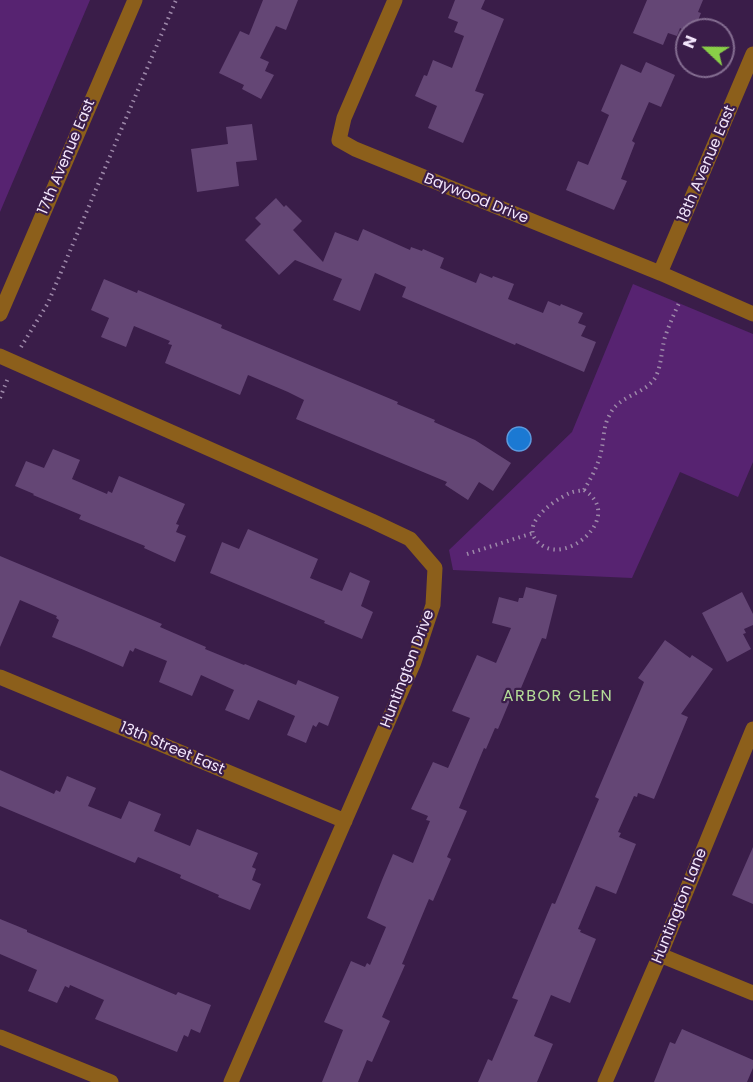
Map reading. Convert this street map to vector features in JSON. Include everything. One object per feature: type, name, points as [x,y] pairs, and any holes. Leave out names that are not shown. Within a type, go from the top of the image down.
[{"type":"street","name":"17th Avenue East","points":[[0,314],[135,0]]},
{"type":"street","name":"Baywood Drive","points":[[395,0],[344,118],[339,140],[355,149],[660,273],[753,314]]},
{"type":"street","name":"18th Avenue East","points":[[660,273],[753,54]]},
{"type":"street","name":"Huntington Drive","points":[[0,356],[372,520],[410,539],[435,568],[433,605],[414,662],[231,1082]]},
{"type":"street","name":"13th Street East","points":[[0,677],[345,821]]},
{"type":"street","name":"Huntington Lane","points":[[605,1082],[753,729]]},
{"type":"street","points":[[660,954],[753,993]]},
{"type":"street","points":[[0,1037],[111,1082]]},
{"type":"path","points":[[24,340],[48,303],[176,0]]},
{"type":"path","points":[[584,490],[596,469],[609,415],[618,402],[654,380],[660,366],[665,338],[679,303]]},
{"type":"path","points":[[584,490],[597,502],[599,516],[592,531],[578,542],[560,550],[552,550],[539,543],[533,533],[537,517],[544,509],[570,492],[584,490]]},
{"type":"path","points":[[467,554],[533,533]]},
{"type":"shaded area","points":[[0,0],[90,0],[0,212]]},
{"type":"shaded area","points":[[633,284],[753,334],[753,462],[738,497],[680,472],[632,578],[453,570],[449,550],[572,432]]},
{"type":"water","points":[[519,427],[528,430],[531,439],[528,448],[519,451],[510,448],[507,439],[510,430]]},
{"type":"building","points":[[263,0],[298,0],[286,30],[276,26],[260,58],[269,62],[265,71],[274,75],[261,99],[242,89],[244,85],[219,73],[240,31],[249,35]]},
{"type":"building","points":[[455,0],[485,0],[481,9],[504,19],[475,91],[484,94],[463,143],[428,128],[437,106],[415,96],[433,60],[452,68],[464,36],[454,32],[458,22],[448,18]]},
{"type":"building","points":[[647,0],[703,0],[698,12],[701,13],[699,18],[675,18],[675,35],[668,33],[663,45],[633,33]]},
{"type":"building","points":[[646,62],[675,75],[661,107],[649,102],[632,141],[635,143],[621,179],[627,181],[614,210],[566,190],[578,161],[588,165],[609,115],[601,111],[621,64],[641,73]]},
{"type":"building","points":[[252,124],[257,160],[236,162],[239,186],[197,192],[191,149],[228,144],[226,127]]},
{"type":"building","points":[[276,198],[302,221],[293,230],[323,262],[335,232],[358,241],[363,229],[410,250],[411,247],[422,251],[423,249],[444,258],[440,268],[476,283],[480,273],[514,284],[508,299],[543,313],[548,301],[583,313],[578,323],[586,326],[581,336],[596,342],[584,372],[402,297],[406,287],[375,273],[360,311],[333,300],[342,279],[295,260],[279,275],[245,240],[261,224],[255,218]]},
{"type":"building","points":[[104,279],[137,293],[138,290],[222,325],[221,328],[398,402],[397,404],[475,440],[511,463],[493,491],[479,482],[468,500],[445,485],[447,482],[296,419],[304,400],[288,392],[248,375],[240,395],[165,363],[172,345],[168,344],[170,341],[134,326],[126,347],[101,337],[109,318],[91,310]]},
{"type":"building","points":[[53,449],[80,460],[72,479],[107,494],[108,491],[112,493],[119,476],[185,504],[176,524],[179,525],[176,532],[186,536],[175,562],[144,548],[145,546],[79,519],[81,515],[15,486],[26,461],[44,468]]},
{"type":"building","points":[[248,529],[318,559],[310,578],[342,591],[350,572],[370,581],[361,606],[373,612],[362,639],[210,573],[222,542],[239,549]]},
{"type":"building","points":[[0,556],[162,624],[160,627],[206,647],[205,649],[296,685],[298,680],[339,697],[328,726],[319,722],[316,727],[313,725],[306,743],[287,735],[295,716],[258,700],[249,720],[225,710],[234,690],[201,675],[192,696],[159,682],[167,661],[135,648],[133,652],[130,650],[123,667],[52,637],[59,620],[57,616],[20,600],[0,647]]},
{"type":"building","points":[[526,587],[557,595],[546,639],[542,638],[516,700],[511,698],[498,729],[495,728],[486,749],[484,748],[459,808],[467,811],[447,857],[451,859],[433,901],[429,899],[402,964],[405,965],[382,1017],[390,1021],[372,1062],[367,1060],[358,1082],[322,1082],[343,1030],[324,1022],[351,961],[365,967],[367,963],[370,965],[386,927],[367,918],[382,880],[393,854],[413,863],[430,821],[426,820],[428,816],[411,809],[433,762],[448,768],[470,718],[452,711],[477,655],[496,663],[511,628],[492,623],[499,597],[518,602],[519,598],[523,598]]},
{"type":"building","points":[[742,592],[753,614],[753,625],[744,629],[746,633],[743,634],[751,649],[727,662],[702,613]]},
{"type":"building","points":[[665,640],[690,658],[692,655],[713,669],[681,714],[688,717],[654,799],[638,793],[637,797],[634,796],[618,832],[621,833],[619,837],[636,844],[616,894],[596,886],[578,929],[596,939],[570,1003],[551,995],[534,1036],[553,1044],[537,1082],[478,1082],[488,1059],[492,1061],[518,1000],[512,998],[599,799],[595,797],[644,682],[638,678]]},
{"type":"building","points":[[0,770],[54,794],[56,790],[60,792],[67,776],[96,788],[88,806],[121,819],[129,801],[161,814],[154,831],[190,846],[197,829],[258,853],[252,867],[256,869],[252,880],[261,884],[250,910],[180,878],[181,875],[138,857],[135,863],[0,806]]},
{"type":"building","points":[[753,847],[753,904],[732,895]]},
{"type":"building","points":[[0,919],[176,995],[178,992],[211,1005],[200,1033],[191,1029],[188,1037],[184,1035],[177,1052],[95,1019],[104,1000],[70,985],[69,988],[65,986],[57,1003],[28,991],[37,970],[0,954]]},
{"type":"building","points":[[682,1029],[753,1060],[753,1068],[747,1082],[654,1082],[670,1042],[675,1044]]},
{"type":"district","name":"ARBOR GLEN","points":[[558,697]]}]
